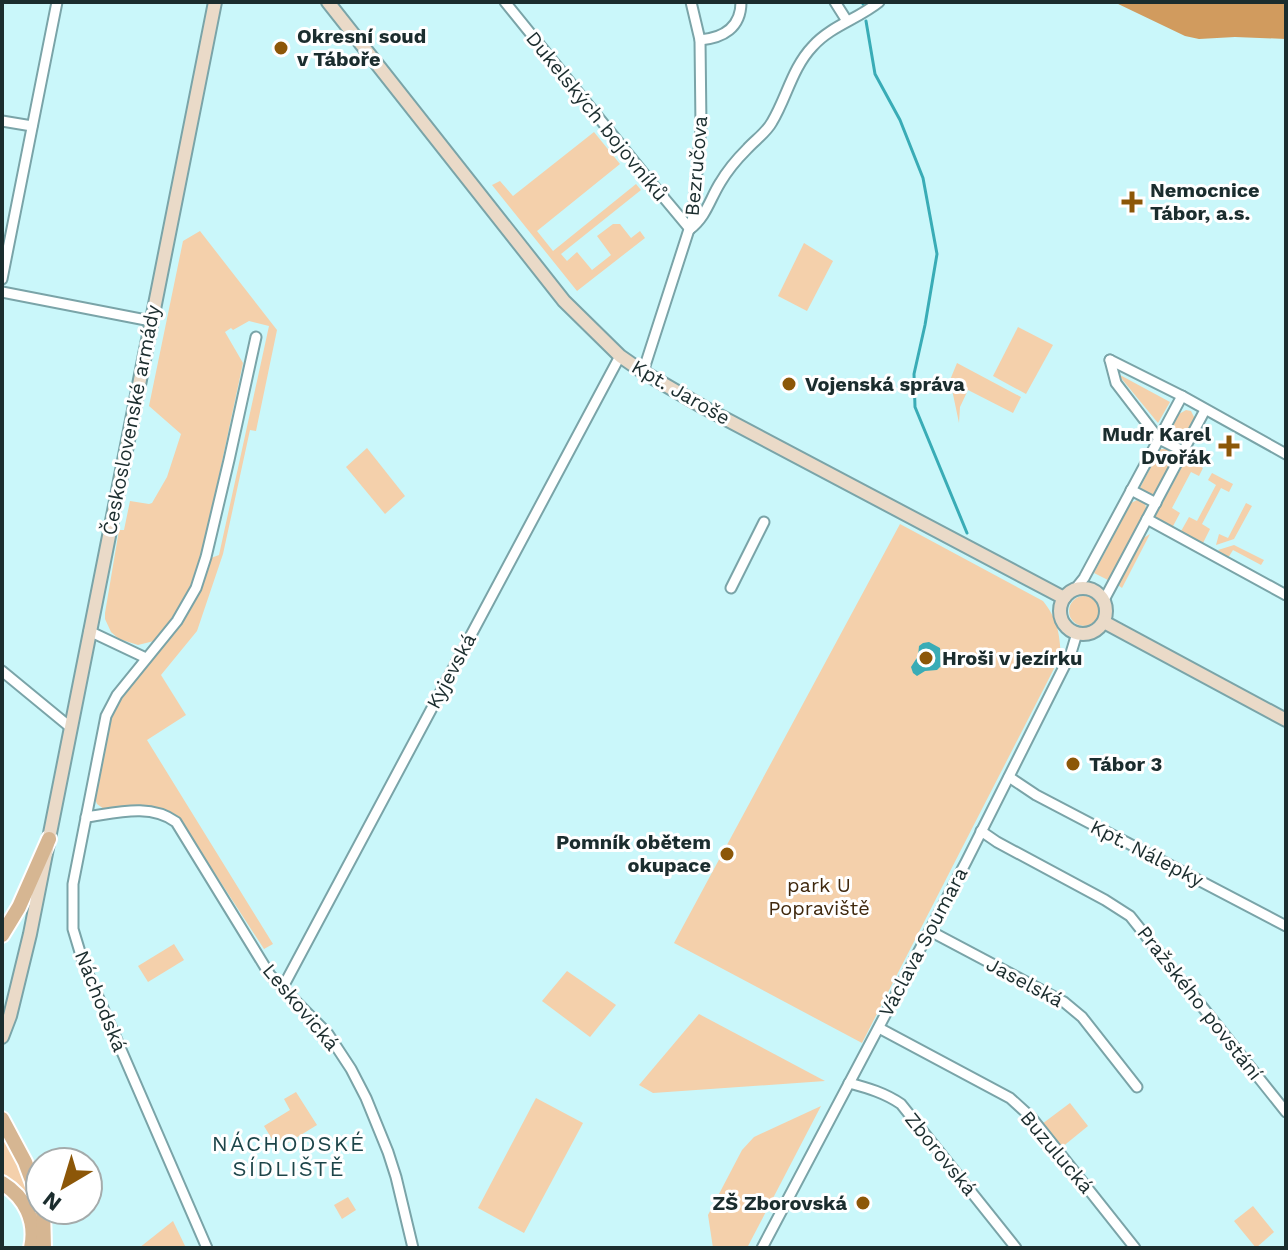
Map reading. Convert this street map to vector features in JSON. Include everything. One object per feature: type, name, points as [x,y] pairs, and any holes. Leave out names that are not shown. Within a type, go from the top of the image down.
[{"type":"main road","points":[[2,935],[19,907],[49,839]]},
{"type":"main road","points":[[2,1119],[24,1160]]},
{"type":"main road","points":[[2,1183],[26,1207],[33,1229],[31,1248]]},
{"type":"main road","points":[[43,1226],[44,1248]]},
{"type":"street","points":[[2,279],[57,2]]},
{"type":"street","name":"Československé armády","points":[[2,1037],[30,934],[215,2]]},
{"type":"street","name":"Kpt. Jaroše","points":[[328,2],[564,301],[620,356],[703,407],[1064,598]]},
{"type":"street","name":"Dukelských bojovníků","points":[[505,2],[690,229]]},
{"type":"street","name":"Bezručova","points":[[643,372],[690,229],[701,127],[700,40],[691,2]]},
{"type":"street","points":[[700,40],[715,38],[731,30],[741,10],[741,2]]},
{"type":"street","points":[[835,2],[847,21]]},
{"type":"street","points":[[690,229],[705,213],[720,182],[771,124],[802,60],[813,45],[827,33],[879,2]]},
{"type":"street","points":[[2,121],[32,126]]},
{"type":"street","points":[[2,292],[151,321]]},
{"type":"street","name":"Náchodská","points":[[207,1248],[83,962],[73,929],[73,884],[109,708],[177,621],[196,588],[206,557],[256,337]]},
{"type":"street","name":"Kyjevská","points":[[283,987],[620,356]]},
{"type":"street","points":[[1183,451],[1159,439],[1116,383],[1110,360],[1286,454]]},
{"type":"street","points":[[1076,588],[1090,588],[1101,595],[1107,607],[1104,622],[1092,633],[1070,630],[1061,619],[1061,604],[1084,578],[1182,396]]},
{"type":"street","points":[[1104,600],[1205,410]]},
{"type":"street","points":[[1131,490],[1156,503]]},
{"type":"street","points":[[1147,519],[1286,595]]},
{"type":"street","points":[[731,588],[764,522]]},
{"type":"street","points":[[1104,622],[1284,716]]},
{"type":"street","points":[[89,631],[146,658]]},
{"type":"street","name":"Václava Soumara","points":[[762,1248],[1009,777],[1071,653],[1077,633]]},
{"type":"street","points":[[2,671],[70,727]]},
{"type":"street","name":"Kpt. Nálepky","points":[[1009,777],[1036,795],[1286,926]]},
{"type":"street","name":"Leskovická","points":[[86,817],[150,811],[161,813],[176,822],[270,975],[328,1034],[351,1069],[379,1127],[396,1177],[413,1248]]},
{"type":"street","name":"Pražského povstání","points":[[981,831],[1130,916],[1286,1112]]},
{"type":"street","name":"Jaselská","points":[[930,931],[1064,1002],[1082,1017],[1137,1087]]},
{"type":"street","name":"Buzulucká","points":[[879,1028],[1010,1098],[1031,1117],[1135,1248]]},
{"type":"street","name":"Zborovská","points":[[849,1083],[878,1091],[901,1104],[1016,1248]]},
{"type":"green space","points":[[594,132],[620,164],[537,231],[553,251],[636,184],[641,190],[561,254],[567,261],[577,252],[592,270],[611,255],[597,236],[613,224],[620,224],[631,238],[640,231],[645,238],[577,291],[492,185],[500,181],[513,196]]},
{"type":"green space","points":[[200,231],[277,330],[256,431],[250,430],[223,554],[197,631],[161,675],[186,715],[147,740],[273,944],[264,949],[179,818],[171,812],[149,806],[104,809],[97,804],[94,796],[117,704],[184,619],[204,581],[211,558],[219,555],[269,326],[249,321],[225,332],[243,363],[197,579],[176,615],[154,641],[138,645],[119,639],[111,632],[105,613],[119,530],[124,530],[130,501],[152,503],[167,477],[181,434],[149,406],[183,241]]},
{"type":"green space","points":[[804,243],[833,261],[807,311],[778,296]]},
{"type":"green space","points":[[1018,327],[1053,345],[1026,394],[993,376]]},
{"type":"green space","points":[[957,363],[1021,397],[1013,413],[968,390],[960,407],[959,423],[950,380]]},
{"type":"green space","points":[[1120,375],[1170,402],[1158,423],[1121,378]]},
{"type":"green space","points":[[1191,411],[1195,419],[1185,440],[1175,438],[1170,431],[1179,414]]},
{"type":"green space","points":[[367,448],[405,496],[385,514],[346,467]]},
{"type":"green space","points":[[1160,449],[1167,449],[1176,457],[1155,496],[1140,488]]},
{"type":"green space","points":[[1186,459],[1203,468],[1199,476],[1191,472],[1172,508],[1180,513],[1172,528],[1154,519]]},
{"type":"green space","points":[[1212,473],[1233,484],[1229,492],[1221,488],[1202,524],[1210,529],[1202,545],[1180,533],[1189,517],[1197,521],[1216,485],[1208,480]]},
{"type":"green space","points":[[1137,500],[1145,504],[1147,511],[1110,581],[1094,573],[1131,503]]},
{"type":"green space","points":[[1246,503],[1252,506],[1234,539],[1216,545],[1219,534],[1228,538]]},
{"type":"green space","name":"park U Popraviště","points":[[900,524],[1043,601],[1057,626],[1061,655],[862,1043],[674,943]]},
{"type":"green space","points":[[1150,534],[1122,588],[1118,585],[1142,539]]},
{"type":"green space","points":[[1234,545],[1264,560],[1261,565],[1233,550],[1228,558],[1218,550]]},
{"type":"green space","points":[[1084,596],[1095,600],[1099,611],[1095,622],[1084,626],[1073,622],[1069,611],[1073,600]]},
{"type":"green space","points":[[174,944],[184,960],[148,982],[138,966]]},
{"type":"green space","points":[[567,971],[616,1005],[590,1037],[542,1001]]},
{"type":"green space","points":[[699,1014],[825,1081],[653,1093],[639,1085]]},
{"type":"green space","points":[[296,1092],[317,1125],[278,1149],[264,1126],[290,1110],[284,1099]]},
{"type":"green space","points":[[536,1098],[583,1123],[524,1233],[478,1208]]},
{"type":"green space","points":[[1070,1103],[1088,1126],[1061,1148],[1042,1124]]},
{"type":"green space","points":[[821,1106],[747,1248],[713,1248],[708,1215],[742,1150],[754,1137]]},
{"type":"green space","points":[[2,1133],[24,1176],[24,1194],[2,1176]]},
{"type":"green space","points":[[348,1197],[356,1210],[342,1219],[334,1205]]},
{"type":"green space","points":[[1253,1206],[1274,1232],[1256,1248],[1234,1221]]},
{"type":"green space","points":[[173,1221],[186,1248],[139,1248]]},
{"type":"shaded area","points":[[1114,2],[1286,2],[1286,39],[1199,39],[1185,36]]},
{"type":"water","points":[[929,642],[940,648],[941,666],[917,676],[911,667],[918,656],[919,646]]},
{"type":"waterway","points":[[866,21],[875,74],[900,120],[923,178],[937,254],[914,374],[915,407],[967,533]]},
{"type":"place","name":"Okresní soud v Táboře","points":[[281,48]]},
{"type":"place","name":"Nemocnice Tábor, a.s.","points":[[1132,202]]},
{"type":"place","name":"Vojenská správa","points":[[789,384]]},
{"type":"place","name":"Mudr Karel Dvořák","points":[[1229,446]]},
{"type":"place","name":"Hroši v jezírku","points":[[926,658]]},
{"type":"place","name":"Tábor 3","points":[[1073,764]]},
{"type":"place","name":"Pomník obětem okupace","points":[[727,854]]},
{"type":"place","name":"ZŠ Zborovská","points":[[863,1203]]},
{"type":"district","name":"NÁCHODSKÉ SÍDLIŠTĚ","points":[[289,1156]]}]
